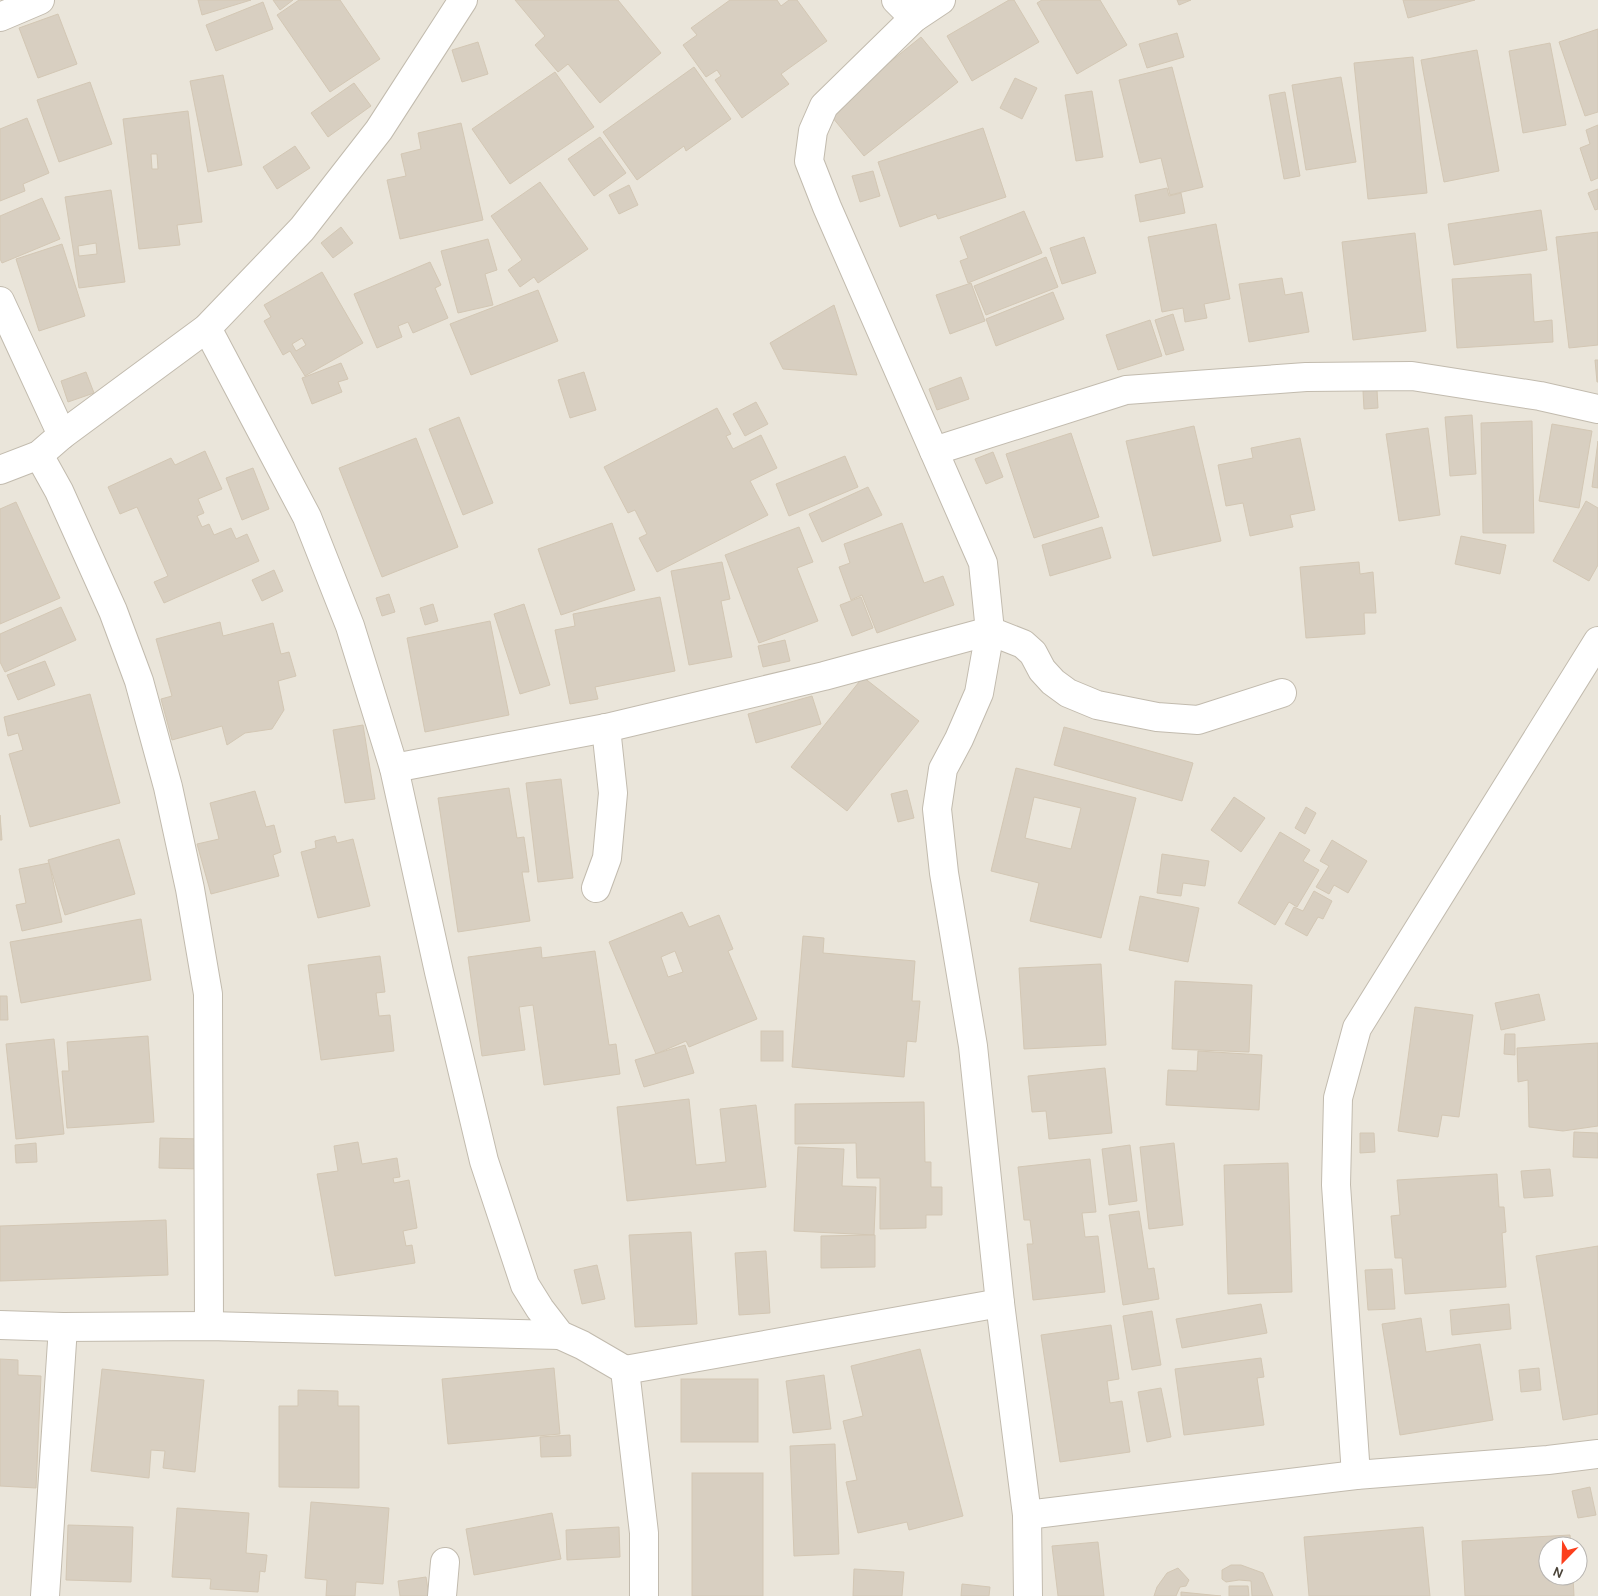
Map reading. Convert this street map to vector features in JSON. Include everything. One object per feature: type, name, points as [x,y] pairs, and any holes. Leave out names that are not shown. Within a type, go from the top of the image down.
[{"type":"street","points":[[0,17],[40,0]]},
{"type":"street","points":[[0,470],[39,455],[62,435],[207,328],[302,229],[380,130],[464,0]]},
{"type":"street","points":[[941,0],[905,9],[890,39],[824,106],[813,131],[810,161],[827,207],[983,563],[990,631],[979,693],[960,739],[943,768],[937,809],[944,873],[974,1046],[1000,1303],[1028,1516],[1028,1596]]},
{"type":"street","points":[[0,301],[62,435]]},
{"type":"street","points":[[207,328],[307,517],[350,626],[394,768],[439,972],[484,1161],[525,1285],[560,1335]]},
{"type":"street","points":[[934,451],[1126,390],[1306,377],[1412,376],[1540,396],[1598,409]]},
{"type":"street","points":[[39,455],[59,492],[113,611],[139,681],[168,787],[190,889],[208,994],[209,1326]]},
{"type":"street","points":[[394,768],[606,728],[824,676],[990,631],[1023,644],[1033,653],[1042,670],[1053,682],[1068,693],[1097,705],[1157,717],[1198,720],[1282,693]]},
{"type":"street","points":[[1356,1475],[1336,1185],[1338,1098],[1357,1028],[1598,641]]},
{"type":"street","points":[[596,888],[607,858],[613,793],[606,728]]},
{"type":"street","points":[[0,1325],[62,1327],[209,1326],[560,1335],[582,1345],[625,1370],[1000,1303]]},
{"type":"street","points":[[45,1596],[62,1327]]},
{"type":"street","points":[[625,1370],[644,1533],[644,1596]]},
{"type":"street","points":[[1028,1516],[1356,1475],[1548,1460],[1598,1454]]},
{"type":"street","points":[[442,1596],[445,1562]]},
{"type":"shaded area","points":[[0,0],[1598,0],[1598,1596],[0,1596]]},
{"type":"building","points":[[198,0],[251,0],[202,15]]},
{"type":"building","points":[[273,0],[293,0],[280,10]]},
{"type":"building","points":[[299,0],[340,0],[380,59],[330,92],[277,15]]},
{"type":"building","points":[[515,0],[618,0],[661,53],[600,103],[568,64],[558,72],[535,45],[545,36]]},
{"type":"building","points":[[730,0],[777,0],[781,6],[789,0],[797,0],[827,41],[781,74],[789,84],[742,118],[715,80],[721,76],[717,70],[706,77],[683,45],[697,35],[691,28]]},
{"type":"building","points":[[1009,0],[1014,0],[1039,42],[972,81],[947,36]]},
{"type":"building","points":[[1042,0],[1100,0],[1127,45],[1077,74],[1037,3]]},
{"type":"building","points":[[1177,0],[1191,0],[1179,5]]},
{"type":"building","points":[[1403,0],[1475,0],[1408,18]]},
{"type":"building","points":[[263,2],[273,29],[216,51],[206,25]]},
{"type":"building","points":[[58,14],[77,64],[38,78],[19,28]]},
{"type":"building","points":[[1598,29],[1598,112],[1585,116],[1559,42]]},
{"type":"building","points":[[1177,33],[1184,57],[1147,68],[1139,44]]},
{"type":"building","points":[[921,37],[958,82],[864,156],[828,112]]},
{"type":"building","points":[[478,42],[488,74],[462,82],[452,50]]},
{"type":"building","points":[[1550,43],[1566,125],[1523,133],[1509,51]]},
{"type":"building","points":[[1477,50],[1499,171],[1444,182],[1421,60]]},
{"type":"building","points":[[1413,57],[1427,193],[1368,199],[1354,63]]},
{"type":"building","points":[[694,67],[731,119],[686,151],[684,146],[637,180],[603,132]]},
{"type":"building","points":[[1172,67],[1203,187],[1170,195],[1161,158],[1140,163],[1119,80]]},
{"type":"building","points":[[555,72],[594,127],[510,184],[472,129]]},
{"type":"building","points":[[223,75],[242,165],[208,172],[190,81]]},
{"type":"building","points":[[1341,77],[1356,162],[1306,170],[1292,85]]},
{"type":"building","points":[[1015,78],[1037,88],[1022,119],[1000,108]]},
{"type":"building","points":[[90,82],[112,144],[59,162],[37,100]]},
{"type":"building","points":[[354,83],[371,106],[328,137],[311,113]]},
{"type":"building","points":[[1092,91],[1103,157],[1076,161],[1065,95]]},
{"type":"building","points":[[1285,92],[1300,176],[1284,179],[1269,95]]},
{"type":"building","points":[[188,111],[202,222],[177,225],[180,245],[139,249],[123,119]],"holes":[[[151,154],[157,154],[158,169],[152,169]]]},
{"type":"building","points":[[27,118],[49,173],[23,184],[25,191],[0,201],[0,129]]},
{"type":"building","points":[[461,123],[483,220],[400,239],[387,180],[406,176],[401,154],[421,149],[418,133]]},
{"type":"building","points":[[1598,125],[1598,178],[1591,181],[1580,148],[1590,144],[1586,130]]},
{"type":"building","points":[[983,128],[1006,197],[938,219],[936,214],[900,227],[878,162]]},
{"type":"building","points":[[600,137],[626,173],[594,196],[568,159]]},
{"type":"building","points":[[295,146],[310,168],[277,189],[263,167]]},
{"type":"building","points":[[873,171],[880,196],[860,202],[852,176]]},
{"type":"building","points":[[540,182],[588,249],[538,283],[534,277],[520,287],[508,270],[522,260],[491,216]]},
{"type":"building","points":[[629,185],[638,205],[619,214],[609,195]]},
{"type":"building","points":[[1167,188],[1169,196],[1181,193],[1185,213],[1140,222],[1135,195]]},
{"type":"building","points":[[1598,189],[1598,209],[1595,210],[1588,193]]},
{"type":"building","points":[[111,190],[125,282],[79,288],[65,197]],"holes":[[[96,243],[97,254],[79,256],[78,246]]]},
{"type":"building","points":[[42,198],[60,239],[2,263],[0,259],[0,216]]},
{"type":"building","points":[[1541,210],[1547,250],[1454,265],[1448,224]]},
{"type":"building","points":[[1024,211],[1042,253],[968,283],[960,261],[968,258],[960,237]]},
{"type":"building","points":[[1216,224],[1230,299],[1204,304],[1207,318],[1185,322],[1183,308],[1162,312],[1148,237]]},
{"type":"building","points":[[341,227],[353,243],[333,258],[321,243]]},
{"type":"building","points":[[1598,232],[1598,345],[1569,348],[1556,237]]},
{"type":"building","points":[[1415,233],[1426,331],[1353,340],[1342,242]]},
{"type":"building","points":[[1084,237],[1096,273],[1062,284],[1050,248]]},
{"type":"building","points":[[488,239],[497,270],[485,274],[493,305],[458,313],[441,251]]},
{"type":"building","points":[[62,244],[85,316],[39,331],[16,259]]},
{"type":"building","points":[[1046,257],[1058,287],[986,315],[974,286]]},
{"type":"building","points":[[430,262],[441,285],[435,288],[448,318],[413,333],[408,322],[398,326],[402,337],[377,348],[354,294]]},
{"type":"building","points":[[322,272],[363,343],[305,376],[290,351],[283,355],[264,321],[271,317],[264,305]],"holes":[[[302,338],[306,345],[296,351],[292,344]]]},
{"type":"building","points":[[1531,274],[1534,322],[1552,320],[1553,342],[1457,348],[1452,279]]},
{"type":"building","points":[[1282,278],[1285,295],[1302,292],[1309,332],[1249,342],[1239,284]]},
{"type":"building","points":[[971,283],[985,321],[950,334],[936,295]]},
{"type":"building","points":[[538,290],[558,341],[471,375],[450,324]]},
{"type":"building","points":[[1053,292],[1064,319],[996,346],[986,319]]},
{"type":"building","points":[[834,305],[857,375],[783,369],[770,343]]},
{"type":"building","points":[[1173,314],[1184,350],[1166,355],[1155,320]]},
{"type":"building","points":[[1150,320],[1162,356],[1118,370],[1106,335]]},
{"type":"building","points":[[1595,360],[1598,360],[1598,382],[1597,382]]},
{"type":"building","points":[[341,363],[348,379],[338,382],[342,392],[312,404],[302,378]]},
{"type":"building","points":[[86,372],[94,393],[68,402],[61,381]]},
{"type":"building","points":[[584,372],[596,410],[570,418],[558,380]]},
{"type":"building","points":[[961,377],[969,399],[937,410],[929,389]]},
{"type":"building","points":[[1377,390],[1378,408],[1364,409],[1363,391]]},
{"type":"building","points":[[756,402],[768,424],[745,436],[733,414]]},
{"type":"building","points":[[717,408],[731,434],[726,436],[733,449],[761,435],[777,468],[750,481],[768,515],[657,572],[639,538],[647,534],[635,510],[628,513],[604,467]]},
{"type":"building","points":[[1472,415],[1476,474],[1450,476],[1445,417]]},
{"type":"building","points":[[459,417],[493,503],[463,515],[429,429]]},
{"type":"building","points":[[1532,421],[1534,533],[1483,533],[1481,423]]},
{"type":"building","points":[[1552,424],[1592,431],[1579,508],[1539,501]]},
{"type":"building","points":[[1194,426],[1221,541],[1153,556],[1126,441]]},
{"type":"building","points":[[1428,428],[1440,515],[1399,521],[1386,434]]},
{"type":"building","points":[[1071,433],[1099,517],[1034,538],[1006,454]]},
{"type":"building","points":[[416,438],[458,547],[382,577],[339,468]]},
{"type":"building","points":[[1300,438],[1315,510],[1290,515],[1293,527],[1250,536],[1243,503],[1226,506],[1218,465],[1253,458],[1251,448]]},
{"type":"building","points":[[1598,441],[1598,488],[1592,487]]},
{"type":"building","points":[[205,451],[222,489],[198,499],[204,513],[197,516],[202,527],[209,524],[214,535],[231,528],[236,539],[247,534],[259,561],[164,603],[154,582],[168,576],[137,507],[120,514],[108,487],[171,458],[175,465]]},
{"type":"building","points":[[993,452],[1003,477],[986,484],[975,459]]},
{"type":"building","points":[[845,456],[858,487],[789,516],[776,484]]},
{"type":"building","points":[[253,468],[269,509],[242,520],[226,478]]},
{"type":"building","points":[[868,487],[882,515],[822,542],[809,514]]},
{"type":"building","points":[[1586,501],[1598,508],[1598,565],[1589,581],[1553,561]]},
{"type":"building","points":[[16,502],[60,598],[0,624],[0,509]]},
{"type":"building","points":[[612,523],[635,590],[561,615],[538,549]]},
{"type":"building","points":[[902,523],[924,583],[943,576],[954,605],[877,633],[862,595],[851,600],[839,567],[850,563],[844,544]]},
{"type":"building","points":[[799,527],[813,562],[797,568],[818,621],[759,643],[725,555]]},
{"type":"building","points":[[1102,527],[1111,558],[1050,576],[1042,545]]},
{"type":"building","points":[[1461,536],[1506,545],[1500,574],[1455,564]]},
{"type":"building","points":[[722,562],[730,599],[721,601],[732,657],[689,665],[671,571]]},
{"type":"building","points":[[1359,562],[1360,574],[1373,572],[1376,613],[1364,613],[1365,634],[1306,638],[1300,567]]},
{"type":"building","points":[[274,570],[283,591],[262,601],[252,580]]},
{"type":"building","points":[[389,594],[395,612],[382,616],[376,598]]},
{"type":"building","points":[[660,597],[675,671],[595,687],[598,699],[570,704],[555,630],[575,626],[573,614]]},
{"type":"building","points":[[861,597],[873,628],[852,636],[840,605]]},
{"type":"building","points":[[433,604],[438,621],[425,625],[420,608]]},
{"type":"building","points":[[524,604],[550,685],[520,694],[494,614]]},
{"type":"building","points":[[61,607],[76,640],[5,672],[0,662],[0,634]]},
{"type":"building","points":[[490,621],[509,715],[425,732],[407,638]]},
{"type":"building","points":[[220,622],[223,636],[273,623],[281,654],[289,652],[296,676],[278,681],[284,710],[272,729],[245,733],[227,745],[222,726],[172,740],[161,699],[172,696],[156,639]]},
{"type":"building","points":[[785,640],[790,661],[763,667],[758,646]]},
{"type":"building","points":[[45,661],[55,685],[18,700],[7,675]]},
{"type":"building","points":[[863,677],[919,721],[847,811],[791,767]]},
{"type":"building","points":[[90,694],[120,803],[30,827],[9,754],[23,750],[18,733],[8,736],[4,717]]},
{"type":"building","points":[[812,696],[821,724],[756,743],[748,714]]},
{"type":"building","points":[[363,725],[375,799],[345,803],[333,730]]},
{"type":"building","points":[[1064,727],[1193,763],[1182,801],[1054,765]]},
{"type":"building","points":[[1016,768],[1136,798],[1101,938],[1030,921],[1039,883],[991,871]],"holes":[[[1034,797],[1081,808],[1071,849],[1025,838]]]},
{"type":"building","points":[[561,779],[573,878],[538,882],[526,783]]},
{"type":"building","points":[[509,788],[517,838],[524,837],[529,872],[522,872],[530,921],[458,932],[438,798]]},
{"type":"building","points":[[907,790],[914,818],[898,822],[891,794]]},
{"type":"building","points":[[255,791],[266,827],[274,825],[281,852],[273,855],[279,876],[211,894],[197,844],[219,839],[210,803]]},
{"type":"building","points":[[1234,797],[1265,818],[1241,852],[1211,830]]},
{"type":"building","points":[[1306,807],[1316,813],[1305,834],[1295,828]]},
{"type":"building","points":[[0,815],[2,840],[0,840]]},
{"type":"building","points":[[1280,832],[1310,850],[1303,861],[1319,870],[1297,907],[1289,902],[1275,925],[1238,903]]},
{"type":"building","points":[[335,836],[337,843],[353,839],[370,906],[318,918],[301,852],[316,848],[315,841]]},
{"type":"building","points":[[119,839],[135,894],[65,915],[48,860]]},
{"type":"building","points":[[1332,840],[1367,861],[1348,893],[1334,885],[1329,894],[1316,887],[1329,866],[1320,861]]},
{"type":"building","points":[[1162,854],[1209,861],[1205,886],[1183,883],[1181,896],[1157,893]]},
{"type":"building","points":[[49,863],[62,922],[22,931],[16,905],[26,903],[19,869]]},
{"type":"building","points":[[1314,891],[1332,901],[1323,919],[1318,917],[1307,936],[1285,924],[1294,907],[1303,911]]},
{"type":"building","points":[[1140,896],[1199,908],[1188,962],[1129,950]]},
{"type":"building","points":[[682,912],[689,927],[719,915],[733,949],[728,951],[757,1019],[689,1047],[686,1041],[656,1054],[609,942]],"holes":[[[675,951],[683,972],[668,977],[661,957]]]},
{"type":"building","points":[[141,919],[151,980],[21,1003],[10,942]]},
{"type":"building","points":[[803,936],[824,938],[823,953],[915,961],[912,1001],[920,1001],[916,1042],[907,1041],[904,1077],[792,1067]]},
{"type":"building","points":[[541,947],[542,958],[595,951],[609,1045],[616,1044],[620,1074],[544,1085],[533,1005],[519,1007],[525,1050],[482,1056],[468,957]]},
{"type":"building","points":[[380,956],[385,992],[376,993],[379,1016],[390,1015],[394,1051],[321,1060],[308,965]]},
{"type":"building","points":[[1101,964],[1106,1045],[1024,1049],[1019,968]]},
{"type":"building","points":[[1175,981],[1252,985],[1249,1052],[1172,1049]]},
{"type":"building","points":[[1539,994],[1545,1020],[1501,1030],[1495,1003]]},
{"type":"building","points":[[0,996],[7,996],[8,1020],[0,1020]]},
{"type":"building","points":[[1415,1007],[1473,1015],[1459,1117],[1442,1115],[1438,1137],[1398,1131]]},
{"type":"building","points":[[761,1031],[783,1031],[783,1061],[761,1061]]},
{"type":"building","points":[[1505,1034],[1515,1034],[1515,1055],[1504,1054]]},
{"type":"building","points":[[148,1036],[154,1122],[67,1128],[62,1071],[69,1071],[67,1042]]},
{"type":"building","points":[[54,1039],[64,1134],[16,1139],[6,1044]]},
{"type":"building","points":[[1598,1043],[1598,1126],[1563,1131],[1529,1127],[1528,1080],[1518,1082],[1517,1048]]},
{"type":"building","points":[[685,1045],[694,1073],[644,1087],[635,1060]]},
{"type":"building","points":[[1198,1051],[1262,1055],[1259,1110],[1166,1105],[1168,1070],[1197,1071]]},
{"type":"building","points":[[1105,1068],[1112,1133],[1049,1139],[1046,1111],[1032,1112],[1028,1076]]},
{"type":"building","points":[[689,1099],[696,1165],[726,1162],[720,1109],[756,1105],[766,1187],[627,1201],[617,1107]]},
{"type":"building","points":[[924,1102],[925,1162],[931,1162],[931,1187],[942,1187],[942,1215],[926,1215],[926,1228],[880,1229],[880,1178],[857,1178],[856,1143],[795,1144],[795,1104]]},
{"type":"building","points":[[1574,1132],[1598,1133],[1598,1158],[1573,1157]]},
{"type":"building","points":[[1360,1133],[1374,1133],[1375,1152],[1360,1153]]},
{"type":"building","points":[[160,1138],[202,1139],[201,1169],[159,1168]]},
{"type":"building","points":[[358,1142],[362,1164],[397,1158],[400,1177],[393,1178],[394,1183],[409,1180],[417,1228],[403,1231],[406,1246],[412,1245],[415,1263],[335,1276],[317,1174],[338,1171],[334,1146]]},
{"type":"building","points":[[36,1143],[37,1162],[16,1163],[15,1145]]},
{"type":"building","points":[[1174,1143],[1183,1225],[1149,1229],[1140,1147]]},
{"type":"building","points":[[1130,1145],[1137,1201],[1109,1205],[1102,1149]]},
{"type":"building","points":[[798,1147],[844,1149],[842,1186],[876,1187],[874,1235],[794,1231]]},
{"type":"building","points":[[1090,1159],[1096,1212],[1082,1213],[1085,1237],[1098,1236],[1105,1292],[1033,1300],[1027,1244],[1033,1244],[1030,1220],[1024,1220],[1018,1167]]},
{"type":"building","points":[[1288,1163],[1292,1292],[1228,1294],[1224,1165]]},
{"type":"building","points":[[1550,1169],[1553,1196],[1524,1198],[1521,1171]]},
{"type":"building","points":[[1497,1174],[1499,1207],[1504,1207],[1506,1232],[1502,1233],[1506,1287],[1405,1294],[1402,1258],[1395,1258],[1391,1216],[1400,1215],[1397,1180]]},
{"type":"building","points":[[1139,1211],[1148,1269],[1154,1268],[1159,1299],[1123,1305],[1109,1215]]},
{"type":"building","points":[[166,1220],[168,1275],[0,1281],[0,1226]]},
{"type":"building","points":[[691,1232],[697,1324],[635,1327],[629,1235]]},
{"type":"building","points":[[875,1235],[875,1267],[821,1268],[821,1236]]},
{"type":"building","points":[[1598,1246],[1598,1414],[1563,1420],[1536,1256]]},
{"type":"building","points":[[766,1251],[770,1313],[739,1315],[735,1253]]},
{"type":"building","points":[[597,1265],[605,1299],[582,1304],[574,1270]]},
{"type":"building","points":[[1392,1269],[1395,1309],[1368,1310],[1365,1270]]},
{"type":"building","points":[[1261,1304],[1267,1333],[1182,1348],[1176,1319]]},
{"type":"building","points":[[1509,1304],[1511,1329],[1452,1335],[1450,1310]]},
{"type":"building","points":[[1152,1311],[1161,1365],[1132,1370],[1123,1316]]},
{"type":"building","points":[[1421,1318],[1426,1352],[1480,1344],[1493,1420],[1400,1435],[1382,1324]]},
{"type":"building","points":[[1111,1325],[1119,1379],[1107,1381],[1110,1403],[1122,1401],[1130,1452],[1060,1462],[1041,1335]]},
{"type":"building","points":[[920,1349],[963,1516],[909,1530],[907,1522],[858,1533],[846,1482],[857,1480],[843,1421],[863,1416],[851,1366]]},
{"type":"building","points":[[1261,1358],[1264,1377],[1257,1378],[1264,1425],[1184,1435],[1175,1369]]},
{"type":"building","points":[[0,1359],[18,1360],[18,1375],[41,1376],[36,1488],[0,1486]]},
{"type":"building","points":[[554,1368],[560,1434],[448,1444],[442,1379]]},
{"type":"building","points":[[1539,1368],[1541,1390],[1521,1392],[1519,1370]]},
{"type":"building","points":[[102,1369],[204,1380],[195,1472],[163,1468],[165,1451],[151,1450],[149,1478],[91,1471]]},
{"type":"building","points":[[824,1375],[831,1429],[793,1433],[786,1381]]},
{"type":"building","points":[[681,1379],[758,1379],[758,1442],[681,1442]]},
{"type":"building","points":[[1161,1388],[1171,1437],[1147,1442],[1138,1392]]},
{"type":"building","points":[[298,1390],[338,1391],[338,1406],[359,1406],[359,1488],[279,1487],[279,1406],[298,1406]]},
{"type":"building","points":[[570,1435],[571,1456],[541,1457],[540,1437]]},
{"type":"building","points":[[835,1444],[839,1554],[794,1556],[790,1446]]},
{"type":"building","points":[[692,1473],[763,1473],[763,1596],[692,1596]]},
{"type":"building","points":[[1590,1487],[1596,1515],[1578,1518],[1572,1491]]},
{"type":"building","points":[[311,1502],[389,1508],[383,1584],[356,1582],[355,1596],[326,1596],[327,1580],[305,1578]]},
{"type":"building","points":[[177,1508],[249,1513],[246,1553],[267,1555],[265,1572],[260,1571],[258,1592],[210,1589],[211,1579],[172,1577]]},
{"type":"building","points":[[552,1513],[561,1559],[474,1575],[466,1529]]},
{"type":"building","points":[[68,1525],[133,1527],[131,1582],[66,1580]]},
{"type":"building","points":[[619,1527],[620,1557],[567,1560],[566,1530]]},
{"type":"building","points":[[1423,1527],[1430,1596],[1309,1596],[1304,1537]]},
{"type":"building","points":[[1538,1537],[1538,1586],[1574,1586],[1574,1596],[1465,1596],[1462,1541]]},
{"type":"building","points":[[1098,1542],[1104,1596],[1058,1596],[1052,1546]]},
{"type":"building","points":[[1231,1565],[1241,1565],[1263,1573],[1273,1596],[1252,1596],[1251,1581],[1226,1582],[1222,1579],[1222,1570]]},
{"type":"building","points":[[1178,1568],[1189,1580],[1186,1586],[1180,1587],[1176,1596],[1154,1596],[1157,1587],[1167,1573]]},
{"type":"building","points":[[854,1569],[904,1572],[902,1596],[853,1596]]},
{"type":"building","points":[[426,1577],[429,1596],[400,1596],[398,1581]]},
{"type":"building","points":[[962,1584],[990,1587],[989,1596],[961,1596]]},
{"type":"building","points":[[1229,1586],[1248,1586],[1249,1596],[1229,1596]]},
{"type":"building","points":[[1181,1592],[1221,1596],[1181,1596]]}]
